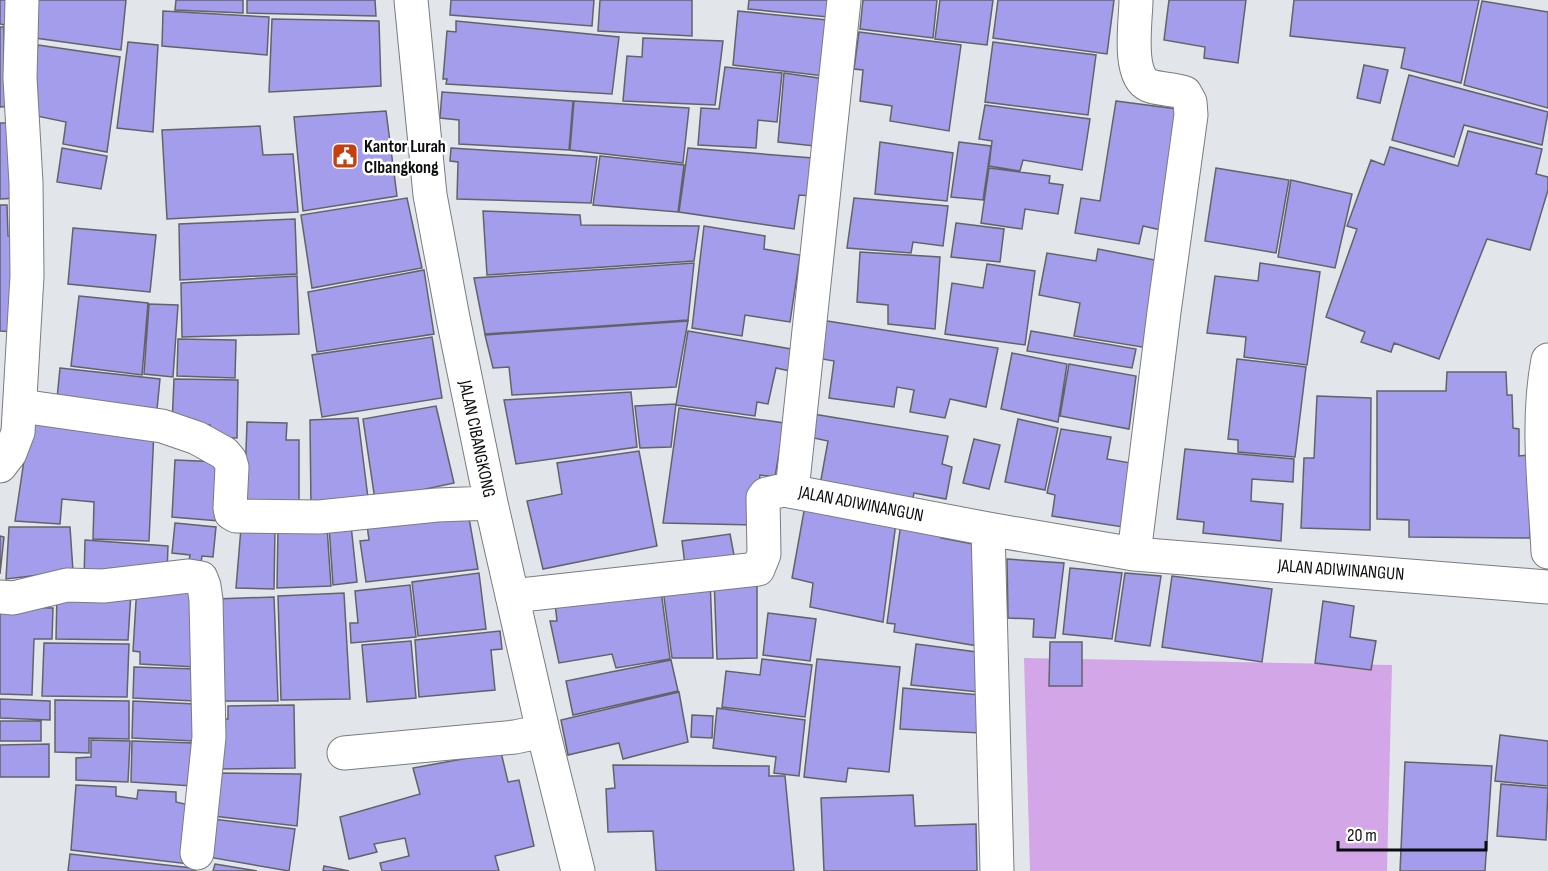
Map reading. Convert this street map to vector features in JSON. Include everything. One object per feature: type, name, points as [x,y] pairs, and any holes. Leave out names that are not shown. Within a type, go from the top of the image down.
[{"type":"street","points":[[0,466],[10,453],[18,432],[21,406],[27,276],[26,183],[20,78],[22,0]]},
{"type":"street","name":"JALAN CIBANGKONG","points":[[411,0],[430,195],[490,503],[578,871]]},
{"type":"street","points":[[792,491],[844,0]]},
{"type":"street","points":[[1134,554],[1191,115],[1190,102],[1185,93],[1147,84],[1139,75],[1135,59],[1136,0]]},
{"type":"street","points":[[1548,360],[1543,385],[1542,424],[1548,552]]},
{"type":"street","points":[[21,406],[162,426],[197,438],[224,453],[230,460],[230,508],[231,513],[236,516],[319,518],[437,505],[490,503]]},
{"type":"street","name":"JALAN ADIWINANGUN","points":[[512,596],[758,569],[764,554],[763,498],[772,491],[792,491],[988,529],[1134,554],[1548,587]]},
{"type":"street","points":[[988,529],[997,871]]},
{"type":"street","points":[[0,597],[14,598],[67,585],[103,586],[189,576],[201,578],[204,586],[207,619],[210,737],[197,853]]},
{"type":"street","points":[[344,753],[515,737],[543,732]]},
{"type":"shaded area","points":[[1024,658],[1392,665],[1387,871],[1030,871]]},
{"type":"building","points":[[0,0],[7,0],[5,25],[0,24]]},
{"type":"building","points":[[27,0],[126,0],[121,50],[28,37]]},
{"type":"building","points":[[176,0],[243,0],[243,13],[175,10]]},
{"type":"building","points":[[247,0],[375,0],[376,16],[247,13]]},
{"type":"building","points":[[451,0],[594,0],[592,26],[450,15]]},
{"type":"building","points":[[600,0],[692,0],[692,36],[598,31]]},
{"type":"building","points":[[749,0],[840,0],[838,18],[748,9]]},
{"type":"building","points":[[863,0],[937,0],[933,38],[860,29]]},
{"type":"building","points":[[940,0],[993,0],[987,45],[935,39]]},
{"type":"building","points":[[998,0],[1114,0],[1107,54],[993,38]]},
{"type":"building","points":[[1169,0],[1246,0],[1238,63],[1204,58],[1205,47],[1164,40]]},
{"type":"building","points":[[1294,0],[1479,0],[1461,83],[1401,68],[1405,48],[1290,36]]},
{"type":"building","points":[[1482,1],[1548,12],[1548,108],[1464,85]]},
{"type":"building","points":[[163,11],[269,17],[267,55],[162,46]]},
{"type":"building","points":[[738,11],[837,21],[832,77],[733,65]]},
{"type":"building","points":[[272,19],[379,21],[381,86],[269,92]]},
{"type":"building","points":[[456,21],[619,37],[612,94],[446,84],[447,79],[443,79],[447,31],[456,32]]},
{"type":"building","points":[[0,27],[4,27],[4,63],[12,63],[11,106],[0,107]]},
{"type":"building","points":[[859,32],[961,45],[949,131],[890,121],[892,106],[860,101],[863,70],[854,69]]},
{"type":"building","points":[[643,38],[723,41],[715,105],[623,101],[627,56],[642,57]]},
{"type":"building","points":[[128,42],[158,45],[153,132],[117,128]]},
{"type":"building","points":[[993,42],[1096,55],[1088,115],[985,102]]},
{"type":"building","points":[[38,45],[120,57],[107,152],[63,144],[66,122],[27,114]]},
{"type":"building","points":[[1364,65],[1388,70],[1380,103],[1357,98]]},
{"type":"building","points":[[725,67],[782,73],[777,122],[758,120],[756,148],[698,145],[701,108],[719,109]]},
{"type":"building","points":[[784,73],[832,80],[824,147],[778,142]]},
{"type":"building","points":[[1409,75],[1548,112],[1542,145],[1464,125],[1454,157],[1392,140]]},
{"type":"building","points":[[442,92],[573,101],[569,150],[459,144],[459,120],[440,118]]},
{"type":"building","points":[[574,101],[689,108],[683,163],[570,150]]},
{"type":"building","points":[[1116,101],[1177,109],[1161,230],[1143,226],[1139,244],[1075,233],[1081,198],[1100,201]]},
{"type":"building","points":[[985,105],[1090,119],[1082,170],[1023,160],[1020,171],[989,166],[992,141],[979,139]]},
{"type":"building","name":"Kantor Lurah CIbangkong","points":[[386,111],[397,196],[303,211],[294,117]]},
{"type":"building","points":[[0,123],[13,123],[19,198],[0,199]]},
{"type":"building","points":[[260,126],[263,155],[293,154],[298,212],[167,219],[162,130]]},
{"type":"building","points":[[1468,131],[1542,149],[1536,174],[1548,177],[1548,190],[1530,250],[1487,239],[1439,359],[1394,343],[1391,352],[1361,342],[1365,332],[1326,317],[1357,229],[1347,226],[1371,160],[1384,165],[1390,147],[1458,166]]},
{"type":"building","points":[[880,142],[953,153],[947,201],[875,194]]},
{"type":"building","points":[[959,142],[991,146],[983,200],[951,197]]},
{"type":"building","points":[[62,148],[107,156],[101,189],[57,182]]},
{"type":"building","points":[[451,148],[597,157],[591,203],[457,199],[458,162],[450,161]]},
{"type":"building","points":[[688,148],[825,159],[811,196],[799,195],[794,229],[679,212]]},
{"type":"building","points":[[600,156],[684,165],[678,212],[593,205]]},
{"type":"building","points":[[989,168],[1050,176],[1049,183],[1063,185],[1058,214],[1025,209],[1022,229],[981,223]]},
{"type":"building","points":[[1216,168],[1289,180],[1276,253],[1205,241]]},
{"type":"building","points":[[1291,180],[1352,194],[1335,268],[1278,257]]},
{"type":"building","points":[[407,198],[422,268],[312,288],[301,215]]},
{"type":"building","points":[[854,198],[948,206],[943,246],[913,242],[911,253],[847,248]]},
{"type":"building","points":[[0,205],[7,205],[8,236],[22,237],[16,332],[0,331]]},
{"type":"building","points":[[483,211],[580,215],[581,225],[699,226],[694,261],[487,275]]},
{"type":"building","points":[[295,219],[297,274],[180,280],[179,224]]},
{"type":"building","points":[[956,223],[1004,229],[1000,262],[951,257]]},
{"type":"building","points":[[704,226],[765,236],[764,249],[800,255],[790,322],[745,315],[742,336],[692,328]]},
{"type":"building","points":[[73,228],[156,235],[150,292],[68,284]]},
{"type":"building","points":[[1098,249],[1160,261],[1148,348],[1074,336],[1080,303],[1039,295],[1047,253],[1096,261]]},
{"type":"building","points":[[860,252],[940,257],[935,329],[888,324],[888,305],[857,302]]},
{"type":"building","points":[[694,263],[688,320],[485,334],[474,278]]},
{"type":"building","points":[[1260,263],[1320,272],[1307,365],[1244,357],[1246,337],[1207,333],[1215,276],[1258,281]]},
{"type":"building","points":[[987,264],[1035,271],[1025,345],[945,334],[952,283],[983,288]]},
{"type":"building","points":[[424,270],[434,334],[317,352],[308,292]]},
{"type":"building","points":[[297,276],[299,334],[182,337],[181,283]]},
{"type":"building","points":[[79,296],[148,303],[142,375],[71,366]]},
{"type":"building","points":[[149,304],[178,305],[173,377],[144,374]]},
{"type":"building","points":[[821,320],[998,348],[986,407],[950,399],[945,418],[910,412],[914,390],[897,387],[894,407],[829,398],[834,361],[817,358]]},
{"type":"building","points":[[688,321],[676,387],[512,395],[509,367],[493,368],[485,335]]},
{"type":"building","points":[[688,331],[803,351],[799,373],[776,368],[768,404],[757,402],[755,416],[676,405]]},
{"type":"building","points":[[1031,331],[1136,349],[1132,368],[1027,351]]},
{"type":"building","points":[[432,337],[442,398],[322,417],[312,355]]},
{"type":"building","points":[[178,339],[236,340],[235,378],[177,376]]},
{"type":"building","points":[[1012,353],[1067,364],[1058,422],[1001,409]]},
{"type":"building","points":[[1237,359],[1306,367],[1295,457],[1238,452],[1238,440],[1228,439]]},
{"type":"building","points":[[1069,364],[1136,376],[1129,429],[1060,416]]},
{"type":"building","points":[[60,368],[160,379],[156,419],[56,409]]},
{"type":"building","points":[[1447,372],[1506,372],[1507,395],[1512,395],[1513,428],[1519,429],[1519,456],[1528,455],[1530,538],[1409,537],[1409,520],[1377,519],[1377,391],[1446,391]]},
{"type":"building","points":[[174,379],[238,380],[237,438],[210,437],[210,425],[172,425]]},
{"type":"building","points":[[631,392],[637,447],[516,464],[504,400]]},
{"type":"building","points":[[1317,396],[1371,398],[1370,530],[1301,528],[1304,458],[1314,458]]},
{"type":"building","points":[[676,404],[671,447],[640,448],[635,406]]},
{"type":"building","points":[[436,406],[454,483],[375,500],[363,419]]},
{"type":"building","points":[[679,408],[784,423],[775,477],[760,475],[754,525],[663,523]]},
{"type":"building","points":[[813,414],[948,436],[942,464],[952,467],[946,499],[914,493],[912,502],[820,485],[828,441],[809,437]]},
{"type":"building","points":[[358,418],[369,506],[311,509],[310,420]]},
{"type":"building","points":[[1018,419],[1058,428],[1045,490],[1005,482]]},
{"type":"building","points":[[30,420],[154,430],[149,541],[93,539],[94,502],[62,499],[60,524],[15,521]]},
{"type":"building","points":[[247,422],[287,423],[286,440],[299,440],[299,507],[244,507]]},
{"type":"building","points":[[1061,429],[1111,437],[1107,459],[1131,463],[1123,527],[1052,516],[1055,495],[1047,493]]},
{"type":"building","points":[[974,439],[1000,445],[989,489],[963,483]]},
{"type":"building","points":[[1185,449],[1294,459],[1293,482],[1252,479],[1251,501],[1283,504],[1281,541],[1203,533],[1204,522],[1177,519]]},
{"type":"building","points":[[639,451],[657,546],[543,569],[527,501],[562,494],[557,463]]},
{"type":"building","points":[[175,460],[221,462],[219,521],[172,517]]},
{"type":"building","points":[[806,500],[897,515],[883,622],[810,607],[813,583],[792,578]]},
{"type":"building","points":[[902,516],[942,524],[941,538],[978,545],[978,646],[894,632],[895,624],[887,623]]},
{"type":"building","points":[[469,518],[478,569],[366,582],[360,541],[369,540],[367,525]]},
{"type":"building","points":[[175,523],[216,527],[213,557],[202,556],[201,563],[189,561],[190,555],[172,553]]},
{"type":"building","points":[[351,525],[357,582],[333,585],[329,526]]},
{"type":"building","points":[[9,527],[70,527],[73,571],[6,579]]},
{"type":"building","points":[[327,527],[331,586],[277,588],[278,528]]},
{"type":"building","points":[[241,528],[275,529],[274,589],[236,588]]},
{"type":"building","points":[[730,534],[734,555],[685,565],[682,541]]},
{"type":"building","points":[[0,536],[4,537],[0,574]]},
{"type":"building","points":[[85,540],[168,546],[167,572],[84,579]]},
{"type":"building","points":[[1007,559],[1064,563],[1055,638],[1033,637],[1034,619],[1008,618]]},
{"type":"building","points":[[1070,568],[1122,573],[1112,639],[1063,634]]},
{"type":"building","points":[[479,573],[486,629],[418,636],[412,582]]},
{"type":"building","points":[[1125,573],[1161,576],[1150,646],[1115,641]]},
{"type":"building","points":[[1172,576],[1272,589],[1262,662],[1162,647]]},
{"type":"building","points":[[757,577],[757,658],[717,659],[714,578]]},
{"type":"building","points":[[710,578],[713,658],[672,658],[662,582]]},
{"type":"building","points":[[660,583],[670,659],[616,668],[612,654],[559,663],[550,621],[557,621],[554,595]]},
{"type":"building","points":[[137,585],[199,590],[196,667],[140,664],[140,652],[133,651]]},
{"type":"building","points":[[410,585],[416,637],[351,643],[350,623],[358,623],[355,591]]},
{"type":"building","points":[[57,592],[131,592],[128,640],[56,639]]},
{"type":"building","points":[[344,593],[350,699],[281,700],[278,596]]},
{"type":"building","points":[[274,597],[278,701],[217,701],[215,599]]},
{"type":"building","points":[[1323,601],[1354,606],[1350,637],[1376,641],[1371,670],[1315,663]]},
{"type":"building","points":[[0,607],[53,608],[52,639],[34,639],[32,695],[0,694]]},
{"type":"building","points":[[768,613],[816,619],[810,661],[763,655]]},
{"type":"building","points":[[500,631],[502,649],[491,650],[495,690],[419,697],[415,640]]},
{"type":"building","points":[[411,641],[416,698],[367,702],[362,645]]},
{"type":"building","points":[[1050,642],[1082,642],[1082,686],[1049,686]]},
{"type":"building","points":[[44,643],[129,644],[127,697],[42,696]]},
{"type":"building","points":[[916,644],[977,652],[979,692],[911,685]]},
{"type":"building","points":[[762,659],[812,665],[805,717],[722,707],[726,671],[760,675]]},
{"type":"building","points":[[817,659],[900,667],[889,772],[848,768],[846,782],[804,777]]},
{"type":"building","points":[[671,660],[678,691],[573,715],[566,681]]},
{"type":"building","points":[[134,667],[197,669],[195,701],[133,698]]},
{"type":"building","points":[[903,688],[980,695],[981,733],[900,729]]},
{"type":"building","points":[[679,692],[688,742],[623,759],[619,743],[568,755],[561,720]]},
{"type":"building","points":[[0,699],[50,701],[50,720],[0,718]]},
{"type":"building","points":[[55,700],[129,701],[129,739],[89,738],[89,753],[55,752]]},
{"type":"building","points":[[133,701],[195,704],[194,741],[132,738]]},
{"type":"building","points":[[294,705],[295,768],[216,769],[217,719],[228,719],[228,706]]},
{"type":"building","points":[[717,708],[805,720],[799,776],[774,773],[776,757],[713,748]]},
{"type":"building","points":[[692,715],[713,716],[712,738],[691,737]]},
{"type":"building","points":[[0,721],[41,721],[41,741],[0,741]]},
{"type":"building","points":[[1500,735],[1548,741],[1548,786],[1495,781]]},
{"type":"building","points":[[91,740],[130,741],[128,782],[76,780],[76,758],[91,757]]},
{"type":"building","points":[[132,741],[194,743],[193,786],[131,782]]},
{"type":"building","points":[[49,744],[49,777],[0,777],[0,745]]},
{"type":"building","points":[[501,752],[508,782],[519,780],[534,846],[495,856],[499,871],[382,871],[380,863],[409,856],[405,838],[374,844],[377,852],[349,859],[340,817],[420,794],[413,768]]},
{"type":"building","points":[[1405,762],[1492,766],[1485,871],[1400,871]]},
{"type":"building","points":[[613,765],[769,766],[769,776],[785,776],[794,871],[656,871],[653,831],[608,832],[606,789],[615,788]]},
{"type":"building","points":[[217,773],[301,774],[297,826],[213,816]]},
{"type":"building","points":[[1501,784],[1548,788],[1546,840],[1497,836]]},
{"type":"building","points":[[76,785],[116,787],[116,796],[137,799],[138,790],[176,792],[176,802],[193,806],[189,864],[71,850]]},
{"type":"building","points":[[913,795],[915,826],[976,824],[977,871],[824,871],[821,798]]},
{"type":"building","points":[[213,819],[295,829],[289,871],[208,857]]},
{"type":"building","points":[[70,854],[192,868],[196,871],[68,871]]},
{"type":"building","points":[[215,864],[257,871],[213,871]]},
{"type":"building","points":[[324,866],[349,871],[323,871]]},
{"type":"place","name":"Kantor Lurah CIbangkong","points":[[345,156]]}]
